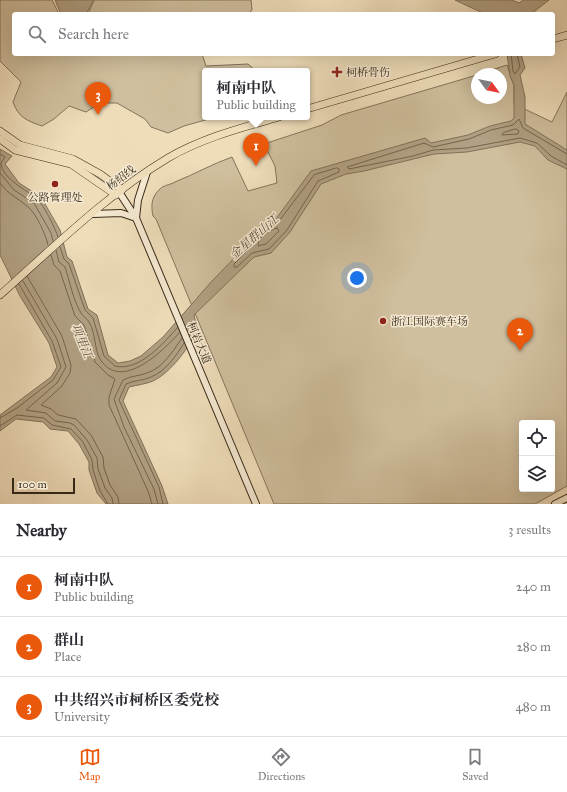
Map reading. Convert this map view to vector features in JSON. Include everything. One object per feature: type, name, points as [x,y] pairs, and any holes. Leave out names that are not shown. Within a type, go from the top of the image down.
[{"type":"main road","points":[[555,38],[567,35]]},
{"type":"main road","points":[[310,108],[488,56]]},
{"type":"main road","name":"杨绍线","points":[[0,295],[119,192],[168,158],[200,142],[270,120]]},
{"type":"main road","name":"柯岩大道","points":[[0,131],[20,145],[73,159],[100,174],[119,192]]},
{"type":"main road","name":"柯岩大道","points":[[0,139],[15,150],[71,164],[119,192]]},
{"type":"street","points":[[93,214],[121,213],[136,218],[138,200],[147,172]]},
{"type":"street","name":"柯岩大道","points":[[119,192],[136,218],[256,504]]},
{"type":"street","points":[[556,504],[567,498]]},
{"type":"shaded area","points":[[0,0],[52,0],[58,12],[12,12],[12,56],[203,56],[206,66],[248,64],[253,68],[202,68],[202,120],[205,120],[184,126],[168,133],[151,127],[145,119],[117,103],[100,103],[86,112],[69,106],[54,119],[42,126],[32,122],[20,115],[13,102],[21,82],[0,61]]},
{"type":"shaded area","points":[[94,0],[251,0],[252,10],[250,12],[89,12]]},
{"type":"shaded area","name":"浙江国际赛车场","points":[[507,65],[514,85],[514,104],[552,122],[567,92],[567,486],[535,504],[274,504],[156,219],[153,216],[153,199],[162,187],[232,157],[248,191],[277,183],[275,166],[264,144],[322,125],[341,115],[471,77],[471,104],[507,104],[507,68],[498,68]]},
{"type":"water","points":[[55,0],[94,0],[87,12],[60,12]]},
{"type":"water","points":[[455,0],[512,0],[519,3],[523,0],[549,0],[534,12],[481,12]]},
{"type":"water","points":[[507,56],[522,56],[525,68],[520,75],[525,97],[525,124],[567,150],[567,169],[548,160],[535,146],[520,142],[467,152],[434,154],[346,174],[321,184],[290,232],[271,253],[254,257],[194,315],[196,328],[194,335],[185,351],[173,365],[160,377],[153,381],[129,387],[123,401],[162,486],[168,504],[106,504],[97,493],[89,470],[89,462],[79,444],[68,431],[50,429],[43,422],[16,419],[0,431],[0,415],[51,377],[57,367],[49,343],[20,296],[0,255],[0,149],[12,156],[5,164],[19,183],[41,197],[60,230],[67,257],[72,261],[88,309],[97,315],[108,355],[118,363],[130,361],[141,356],[163,337],[212,281],[247,245],[251,234],[263,224],[276,219],[311,171],[425,138],[431,143],[468,135],[490,126],[511,121],[514,118],[514,85],[510,76]]},
{"type":"place","name":"柯桥骨伤","points":[[337,72]]},
{"type":"place","name":"中共绍兴市柯桥区委党校","points":[[98,115]]},
{"type":"place","name":"柯南中队","points":[[256,166]]},
{"type":"place","name":"公路管理处","points":[[55,184]]},
{"type":"place","name":"浙江国际赛车场","points":[[383,321]]},
{"type":"place","name":"群山","points":[[520,351]]},
{"type":"water label","name":"金星群山江","points":[[254,237]]},
{"type":"water label","name":"项里江","points":[[82,341]]}]
